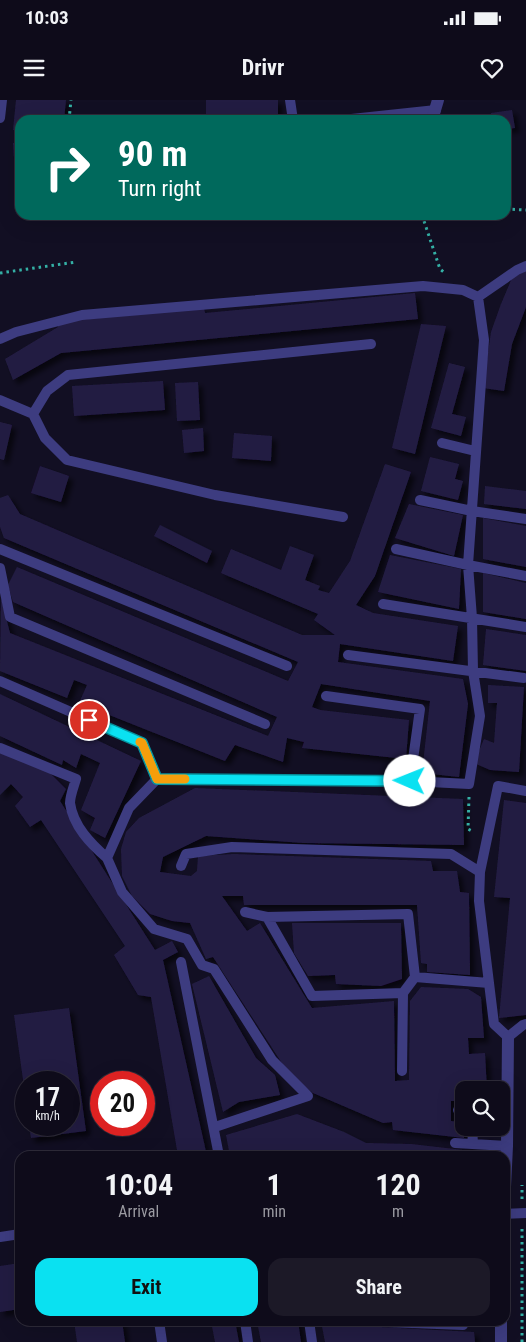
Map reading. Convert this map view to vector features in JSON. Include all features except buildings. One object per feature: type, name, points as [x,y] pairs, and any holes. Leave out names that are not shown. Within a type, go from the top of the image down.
[{"type":"street","points":[[507,1151],[508,1037]]},
{"type":"street","points":[[500,1342],[501,1326]]},
{"type":"lane","points":[[0,118],[2,100]]},
{"type":"lane","points":[[290,100],[292,115]]},
{"type":"lane","points":[[388,115],[435,110]]},
{"type":"lane","points":[[478,297],[517,270],[526,266]]},
{"type":"lane","points":[[0,339],[16,332],[82,314],[423,286],[463,290],[478,297]]},
{"type":"lane","points":[[108,858],[129,808],[157,779],[410,781],[469,784],[480,716],[472,671],[472,618],[468,565],[484,340],[478,297]]},
{"type":"lane","points":[[33,414],[47,391],[68,375],[371,344]]},
{"type":"lane","points":[[0,400],[33,414],[45,438],[67,460],[215,495],[343,517]]},
{"type":"lane","points":[[442,443],[475,451]]},
{"type":"lane","points":[[420,500],[472,511],[526,519]]},
{"type":"lane","points":[[0,548],[287,666]]},
{"type":"lane","points":[[396,549],[526,576]]},
{"type":"lane","points":[[0,568],[10,617],[265,724]]},
{"type":"lane","points":[[383,604],[526,627]]},
{"type":"lane","points":[[348,655],[524,678]]},
{"type":"lane","points":[[0,681],[142,743],[157,779]]},
{"type":"lane","points":[[326,696],[420,709],[410,781]]},
{"type":"lane","points":[[0,748],[76,779],[70,802],[76,821],[90,842],[108,858],[122,892],[154,929],[187,939],[202,965],[214,969],[272,1060],[308,1096],[215,1127]]},
{"type":"lane","points":[[526,791],[498,786],[480,872],[480,901],[494,1024],[508,1037],[526,1024]]},
{"type":"lane","points":[[180,866],[186,854],[232,848],[451,854],[480,872]]},
{"type":"lane","points":[[244,912],[267,917],[408,914],[415,976],[403,994],[402,1071]]},
{"type":"lane","points":[[267,917],[312,996],[403,994]]},
{"type":"lane","points":[[181,962],[218,1151]]},
{"type":"lane","points":[[415,976],[489,983]]},
{"type":"lane","points":[[472,1136],[472,1144]]},
{"type":"lane","points":[[455,1143],[507,1146]]},
{"type":"lane","points":[[510,1214],[526,1213]]},
{"type":"lane","points":[[0,1236],[15,1234]]},
{"type":"lane","points":[[160,1326],[162,1342]]},
{"type":"lane","points":[[246,1326],[248,1342]]},
{"type":"lane","points":[[310,1326],[312,1342]]},
{"type":"path","points":[[70,115],[71,100]]},
{"type":"path","points":[[511,209],[526,210]]},
{"type":"path","points":[[424,220],[440,269],[463,290]]},
{"type":"path","points":[[0,273],[76,262]]},
{"type":"path","points":[[468,829],[469,784]]},
{"type":"slow traffic","points":[[140,742],[157,779],[185,779]]},
{"type":"route","points":[[89,720],[142,743],[157,779],[410,781]]}]
